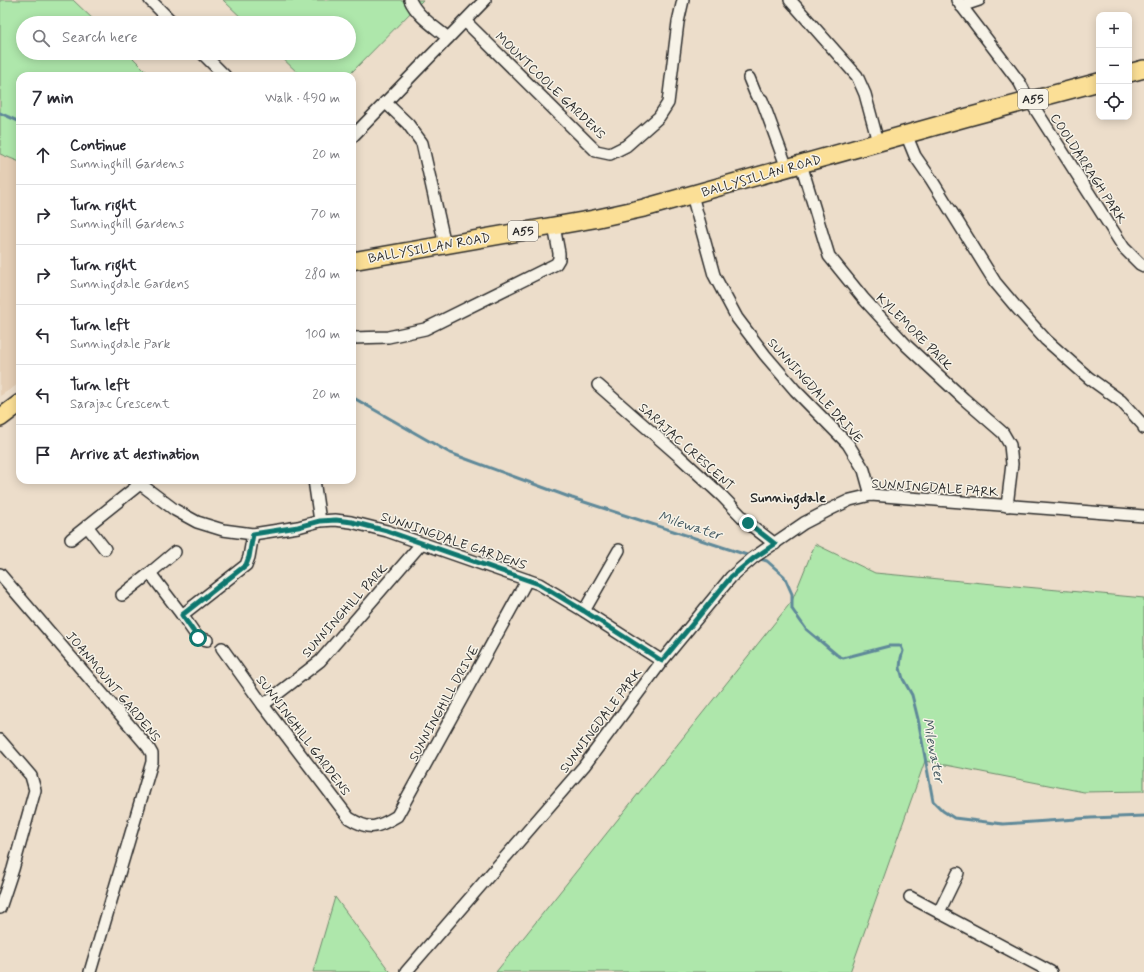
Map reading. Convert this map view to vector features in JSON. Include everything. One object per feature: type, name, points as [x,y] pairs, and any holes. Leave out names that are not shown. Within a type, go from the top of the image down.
[{"type":"highway","points":[[1132,73],[1144,69]]},
{"type":"highway","name":"A55","points":[[1030,100],[1096,83]]},
{"type":"highway","name":"BALLYSILLAN ROAD","points":[[356,260],[594,219],[644,208],[1030,100]]},
{"type":"highway","points":[[0,417],[16,406]]},
{"type":"street","points":[[150,0],[166,16]]},
{"type":"street","points":[[410,0],[415,9],[428,22],[448,38]]},
{"type":"street","points":[[356,133],[466,21],[484,0]]},
{"type":"street","name":"MOUNTCOOLE GARDENS","points":[[466,21],[596,151],[610,154],[626,146],[642,132],[658,117],[668,103],[682,0]]},
{"type":"street","points":[[790,0],[857,76],[866,94],[878,142]]},
{"type":"street","points":[[959,3],[979,0]]},
{"type":"street","name":"COOLDARRAGH PARK","points":[[959,3],[1020,83],[1124,248],[1144,266]]},
{"type":"street","points":[[209,60],[221,72]]},
{"type":"street","name":"KYLEMORE PARK","points":[[749,78],[756,95],[762,100],[794,166],[829,256],[863,298],[907,346],[1003,433],[1010,444],[1012,464],[1007,506]]},
{"type":"street","points":[[385,102],[408,124],[422,143],[443,236],[443,245]]},
{"type":"street","points":[[906,134],[915,156],[995,282],[1046,340],[1089,378],[1121,401],[1144,426],[1144,428]]},
{"type":"street","name":"SUNNINGDALE DRIVE","points":[[692,195],[714,275],[737,318],[765,355],[795,390],[848,444],[864,470],[871,495]]},
{"type":"street","points":[[356,338],[388,337],[425,329],[556,264],[559,259],[559,253],[554,226]]},
{"type":"street","name":"SARAJAC CRESCENT","points":[[598,385],[680,457],[721,495],[748,523],[775,544]]},
{"type":"street","points":[[71,539],[135,484]]},
{"type":"street","name":"SUNNINGDALE GARDENS","points":[[140,484],[175,510],[197,522],[223,530],[253,534],[298,527],[320,521],[336,520],[352,522],[387,531],[539,584],[662,661]]},
{"type":"street","points":[[315,484],[320,521]]},
{"type":"street","name":"SUNNINGDALE PARK","points":[[406,972],[584,766],[662,661],[731,577],[757,555],[804,523],[831,508],[850,500],[871,495],[1144,516]]},
{"type":"street","points":[[87,526],[105,549]]},
{"type":"street","points":[[182,615],[246,565],[253,534]]},
{"type":"street","name":"SUNNINGHILL PARK","points":[[263,705],[320,661],[421,544]]},
{"type":"street","points":[[584,611],[620,550]]},
{"type":"street","points":[[122,595],[175,552]]},
{"type":"street","points":[[150,573],[198,638],[207,640]]},
{"type":"street","name":"JOANMOUNT GARDENS","points":[[0,574],[148,747],[152,754],[152,762],[90,972]]},
{"type":"street","name":"SUNNINGHILL DRIVE","points":[[372,827],[385,823],[397,816],[527,580]]},
{"type":"street","name":"SUNNINGHILL GARDENS","points":[[222,648],[263,705],[349,818],[360,824],[372,827]]},
{"type":"street","points":[[0,740],[31,776],[35,790],[13,868],[1,902]]},
{"type":"street","points":[[939,912],[958,873]]},
{"type":"street","points":[[910,897],[1051,972]]},
{"type":"shaded area","points":[[0,154],[16,160],[16,386],[0,396]]},
{"type":"green space","points":[[0,0],[73,0],[90,16],[16,16],[16,60],[135,60],[147,72],[16,72],[16,160],[0,154]]},
{"type":"green space","points":[[223,0],[423,0],[352,72],[297,72],[284,60],[356,60],[356,16],[240,16]]},
{"type":"green space","points":[[815,544],[875,573],[1144,598],[1144,791],[1084,792],[925,761],[850,972],[496,972],[792,601]]},
{"type":"green space","points":[[335,897],[388,969],[391,972],[313,972]]},
{"type":"waterway","name":"Milewater","points":[[0,113],[16,120]]},
{"type":"waterway","name":"Milewater","points":[[356,399],[450,453],[572,498],[750,556]]},
{"type":"waterway","name":"Milewater","points":[[757,558],[767,561],[784,576],[792,594],[792,609],[806,629],[837,655],[843,658],[889,646],[901,646],[903,651],[900,668],[903,679],[912,695],[918,719],[933,801],[943,811],[954,818],[1003,824],[1144,816]]},
{"type":"district","name":"Sunningdale","points":[[788,497]]},
{"type":"route","points":[[198,638],[182,615],[246,565],[253,534],[298,527],[320,521],[336,520],[352,522],[387,531],[539,584],[662,661],[731,577],[754,558],[775,544],[748,523]]}]
